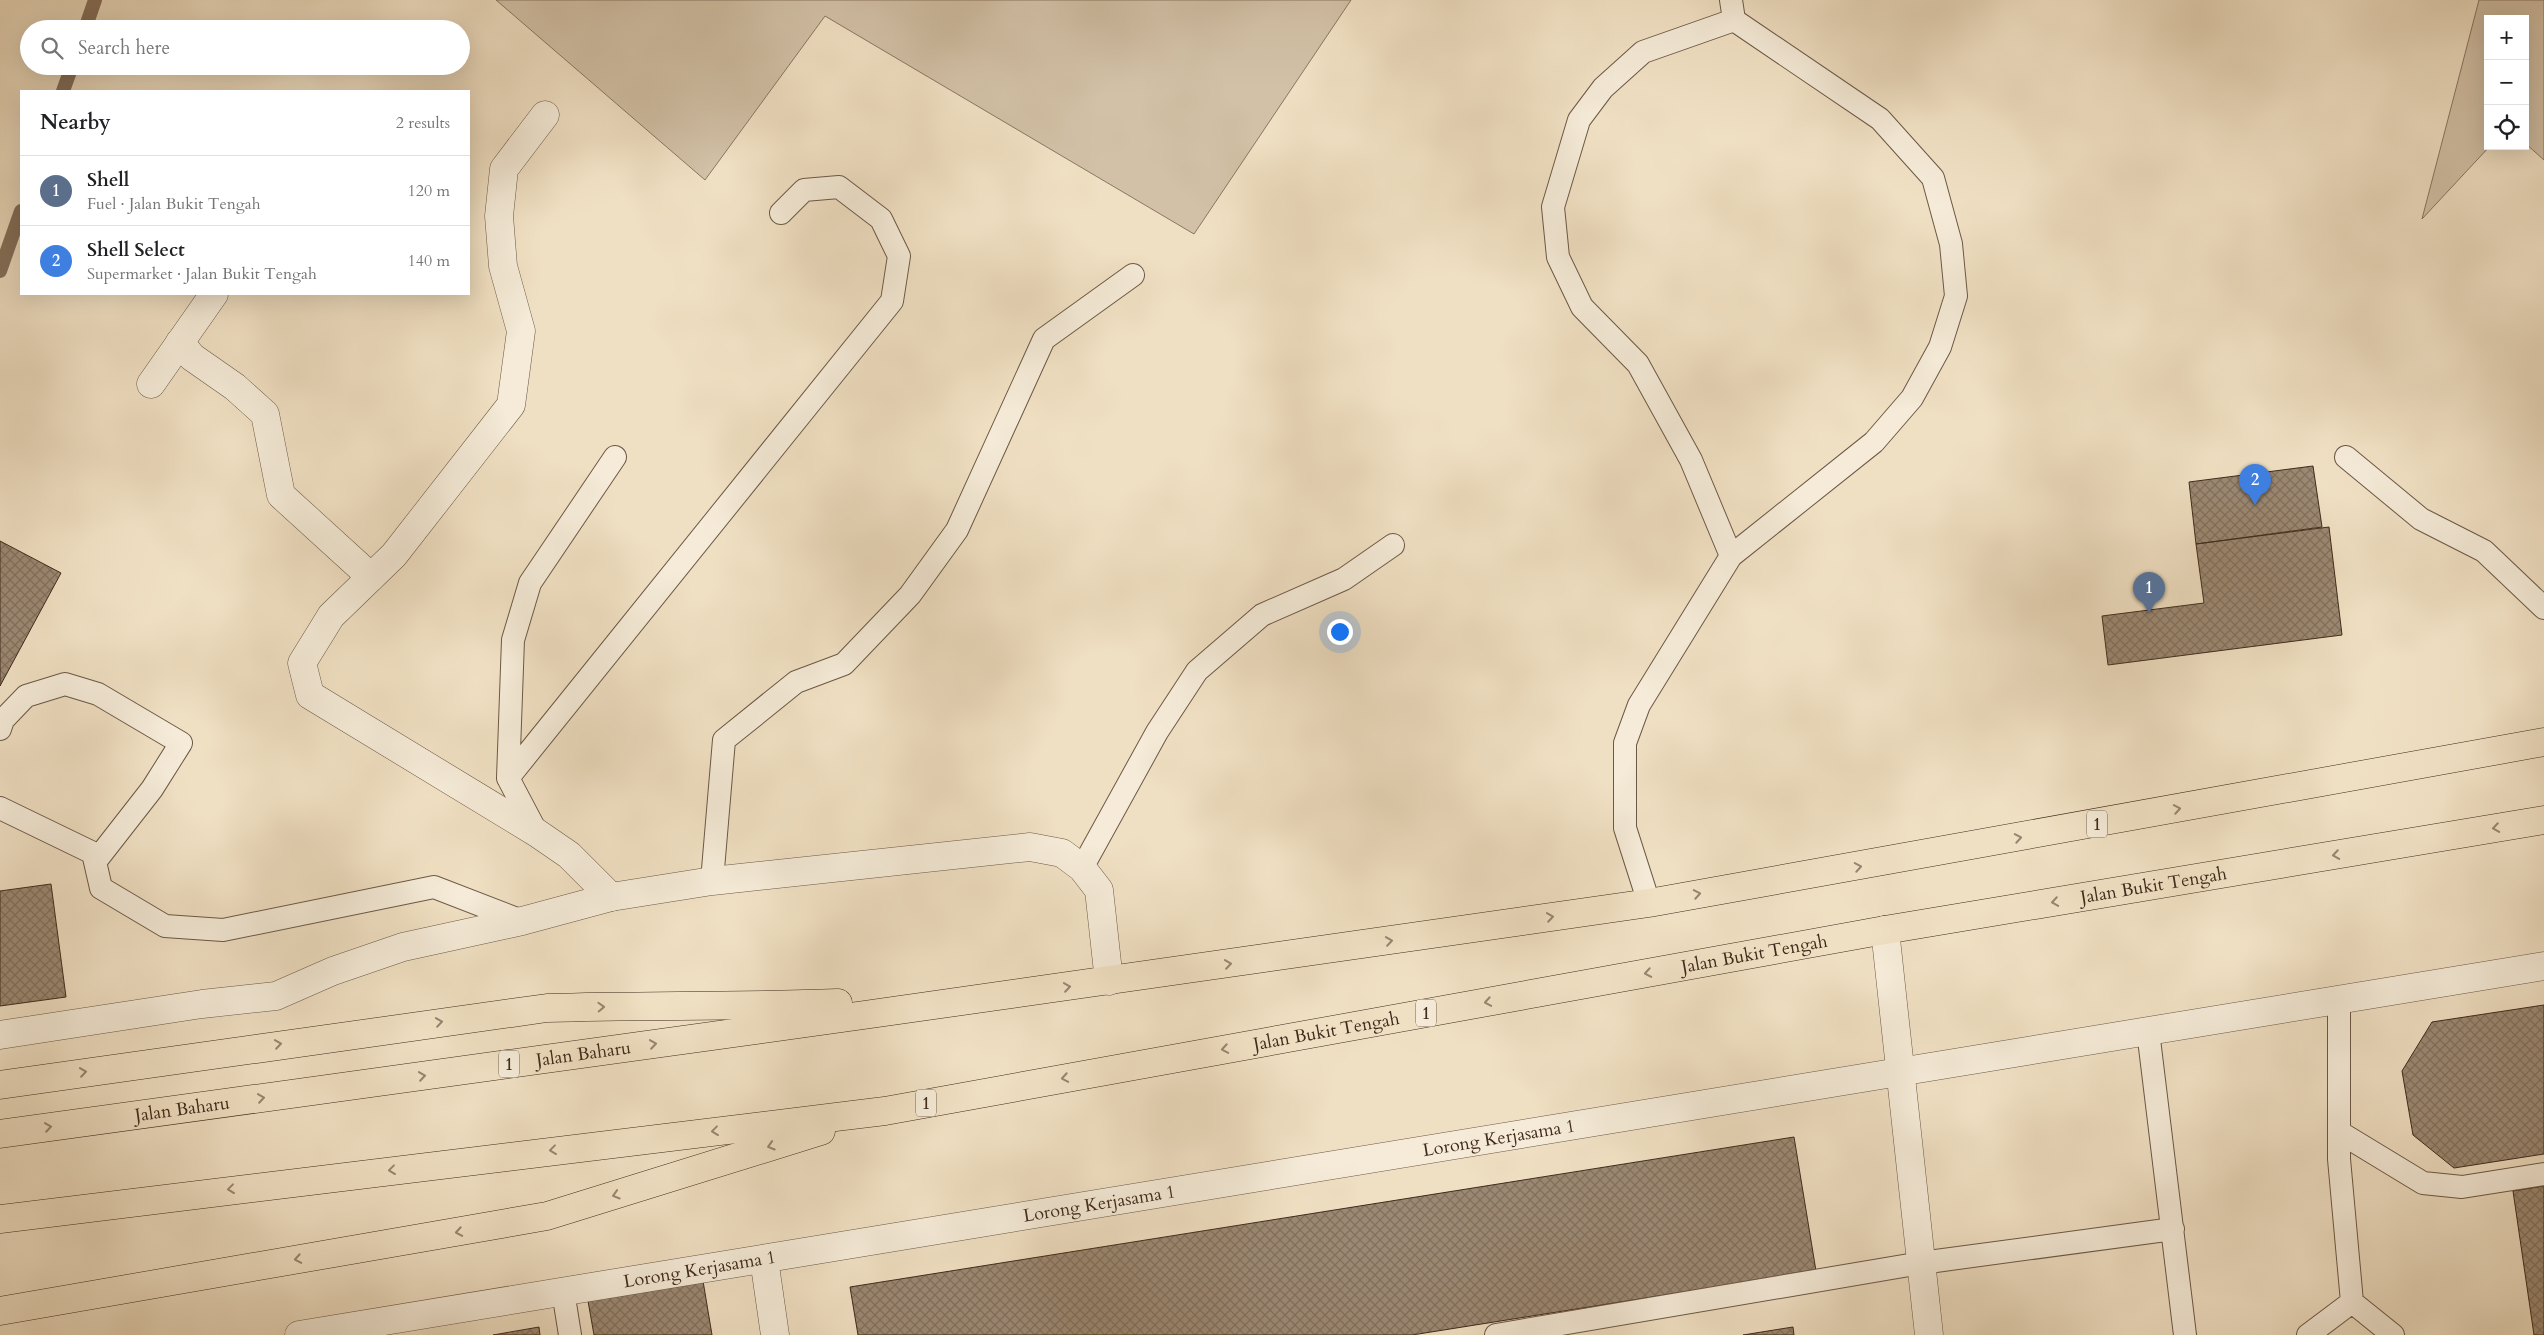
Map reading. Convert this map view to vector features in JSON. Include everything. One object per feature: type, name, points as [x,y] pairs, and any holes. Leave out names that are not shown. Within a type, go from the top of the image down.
[{"type":"highway","name":"1","points":[[1019,994],[1649,903],[2544,742]]},
{"type":"highway","name":"Jalan Bukit Tengah","points":[[885,1111],[1885,930],[2544,820]]},
{"type":"highway","points":[[0,1085],[547,1008],[774,1006],[1019,994]]},
{"type":"highway","name":"Jalan Baharu","points":[[0,1134],[1019,994]]},
{"type":"highway","name":"1","points":[[0,1219],[885,1111]]},
{"type":"highway","points":[[0,1311],[547,1216],[885,1111]]},
{"type":"street","points":[[545,115],[504,169],[499,216],[503,266],[522,331],[511,406],[394,555],[331,616],[302,663],[310,695],[537,833],[568,855],[611,897]]},
{"type":"street","points":[[151,384],[213,295]]},
{"type":"street","points":[[180,342],[192,356],[235,387],[265,414],[281,495],[371,577]]},
{"type":"street","points":[[0,1035],[202,1004],[276,996],[333,971],[403,947],[522,920],[611,897],[712,880],[1030,847],[1062,853],[1082,868],[1099,890],[1109,981]]},
{"type":"street","points":[[1885,930],[1929,1335]]},
{"type":"street","name":"Lorong Kerjasama 1","points":[[299,1335],[373,1329],[563,1292],[2544,966]]},
{"type":"street","points":[[764,1259],[775,1335]]},
{"type":"lane","points":[[1649,903],[1626,828],[1625,743],[1639,705],[1731,556],[1874,442],[1912,398],[1940,347],[1956,296],[1951,244],[1933,178],[1880,119],[1733,10],[1642,52],[1604,88],[1579,120],[1553,208],[1558,257],[1582,307],[1638,364],[1691,460],[1731,556]]},
{"type":"lane","points":[[508,778],[892,301],[899,256],[881,218],[839,187],[804,190],[780,213]]},
{"type":"lane","points":[[712,880],[724,740],[796,682],[844,664],[910,595],[957,530],[1044,339],[1133,275]]},
{"type":"lane","points":[[2346,456],[2421,519],[2484,551],[2544,608]]},
{"type":"lane","points":[[537,833],[508,778],[513,640],[530,583],[615,457]]},
{"type":"lane","points":[[1082,868],[1157,732],[1197,671],[1262,615],[1344,580],[1393,545]]},
{"type":"lane","points":[[0,729],[3,720],[26,696],[65,684],[98,694],[181,743],[152,789],[95,862]]},
{"type":"lane","points":[[0,808],[93,853],[101,888],[165,926],[223,930],[434,887],[522,920]]},
{"type":"lane","points":[[2339,1000],[2339,1132],[2352,1302],[2393,1335]]},
{"type":"lane","points":[[2148,1031],[2185,1335]]},
{"type":"lane","points":[[2339,1132],[2422,1183],[2462,1187],[2544,1174]]},
{"type":"lane","points":[[1496,1335],[1921,1263],[2173,1229]]},
{"type":"lane","points":[[563,1292],[570,1335]]},
{"type":"lane","points":[[2308,1335],[2352,1302]]},
{"type":"shaded area","points":[[496,0],[1351,0],[1194,234],[825,16],[705,180]]},
{"type":"shaded area","points":[[2479,0],[2544,0],[2544,160],[2529,147],[2529,15],[2484,15],[2484,150],[2486,150],[2422,219]]},
{"type":"building","points":[[2313,466],[2322,527],[2196,544],[2189,482]]},
{"type":"building","points":[[2329,527],[2342,635],[2108,665],[2102,616],[2204,603],[2196,544]]},
{"type":"building","points":[[0,541],[61,573],[0,686]]},
{"type":"building","points":[[51,884],[66,997],[0,1006],[0,891]]},
{"type":"building","points":[[2544,1005],[2544,1154],[2454,1168],[2413,1135],[2402,1071],[2432,1022]]},
{"type":"building","points":[[1794,1137],[1816,1271],[1412,1335],[858,1335],[850,1287]]},
{"type":"building","points":[[2544,1186],[2544,1335],[2534,1335],[2513,1191]]},
{"type":"building","points":[[703,1281],[712,1335],[594,1335],[588,1301]]},
{"type":"building","points":[[539,1327],[540,1335],[493,1335]]},
{"type":"building","points":[[1793,1327],[1794,1335],[1743,1335]]},
{"type":"waterway","points":[[88,20],[95,0]]},
{"type":"waterway","points":[[63,90],[69,75]]},
{"type":"waterway","points":[[0,271],[20,214]]},
{"type":"place","name":"Shell Select","points":[[2255,505]]},
{"type":"place","name":"Shell","points":[[2149,613]]}]
